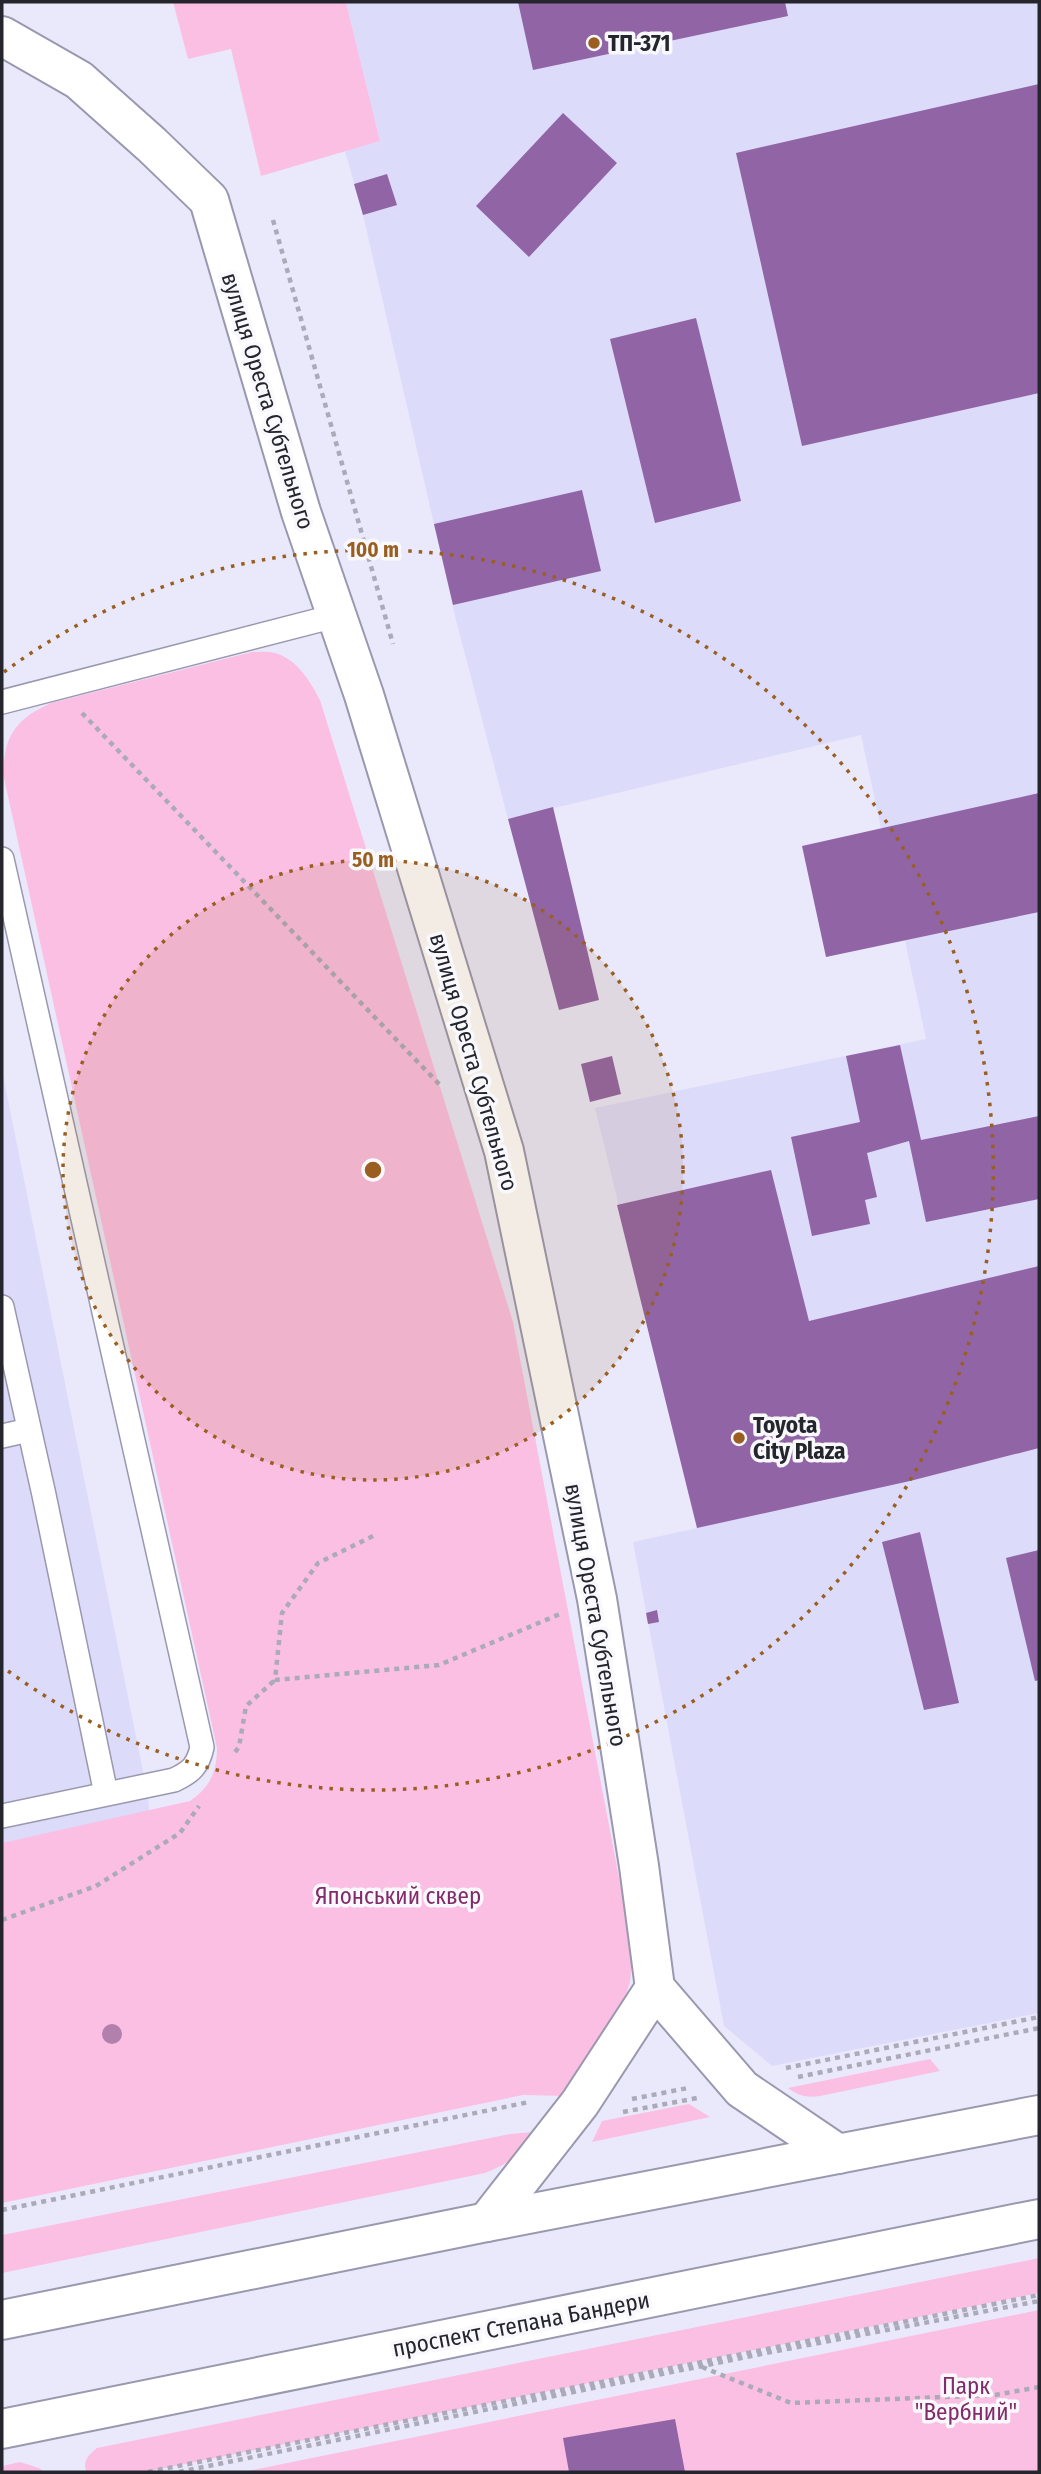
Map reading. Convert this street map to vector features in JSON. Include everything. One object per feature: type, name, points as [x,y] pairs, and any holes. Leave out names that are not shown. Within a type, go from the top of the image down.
[{"type":"street","name":"вулиця Ореста Субтельного","points":[[2,36],[79,80],[209,200],[301,512],[364,695],[504,1151],[597,1599],[656,1988]]},
{"type":"street","points":[[486,2222],[580,2103],[656,1988],[742,2089],[838,2154]]},
{"type":"street","points":[[2,2320],[486,2222],[1039,2115]]},
{"type":"street","name":"проспект Степана Бандери","points":[[2,2429],[1039,2219]]},
{"type":"lane","points":[[2,702],[335,616]]},
{"type":"lane","points":[[2,859],[202,1747],[199,1762],[190,1772],[174,1780],[2,1816]]},
{"type":"lane","points":[[2,1307],[106,1794]]},
{"type":"lane","points":[[2,1436],[29,1430]]},
{"type":"path","points":[[58,687],[447,1092]]},
{"type":"path","points":[[275,1680],[282,1614],[318,1563],[373,1535]]},
{"type":"path","points":[[231,1758],[239,1747],[246,1706],[275,1680],[439,1665],[597,1599]]},
{"type":"path","points":[[2,1920],[96,1886],[180,1833],[202,1801]]},
{"type":"path","points":[[148,2472],[1039,2295]]},
{"type":"path","points":[[179,2472],[1039,2301]]},
{"type":"path","points":[[691,2363],[790,2403],[995,2395],[1039,2387]]},
{"type":"shaded area","points":[[346,2],[1039,2],[1039,2013],[772,2066],[724,2026],[633,1542],[697,1528],[595,1108],[926,1039],[861,735],[508,819],[456,620],[363,215],[345,151],[380,141]]},
{"type":"shaded area","points":[[2,1070],[148,1796],[150,1821],[2,1887]]},
{"type":"green space","points":[[173,2],[346,2],[380,141],[261,176],[231,49],[188,59]]},
{"type":"green space","name":"Японський сквер","points":[[252,652],[272,652],[290,660],[307,678],[320,700],[513,1322],[633,1951],[630,1982],[621,2011],[566,2096],[523,2095],[2,2203],[2,1843],[190,1801],[203,1790],[211,1778],[216,1764],[217,1748],[4,778],[5,752],[8,741],[20,723],[51,703]]},
{"type":"green space","points":[[930,2059],[940,2071],[815,2097],[803,2096],[788,2088]]},
{"type":"green space","points":[[689,2104],[710,2117],[592,2142],[602,2121]]},
{"type":"green space","points":[[545,2131],[518,2156],[485,2173],[2,2273],[2,2235],[510,2134]]},
{"type":"green space","points":[[1039,2258],[1039,2293],[145,2472],[86,2472],[87,2458],[97,2448]]},
{"type":"green space","name":"Парк \"Вербний\"","points":[[1039,2310],[1039,2472],[243,2472]]},
{"type":"green space","points":[[20,2462],[44,2472],[2,2472],[2,2466]]},
{"type":"building","name":"ТП-371","points":[[518,2],[785,2],[788,16],[533,70]]},
{"type":"building","points":[[1039,84],[1039,393],[802,446],[736,153]]},
{"type":"building","points":[[563,113],[617,163],[529,257],[476,206]]},
{"type":"building","points":[[387,174],[397,205],[363,215],[354,184]]},
{"type":"building","points":[[696,318],[741,501],[655,523],[610,339]]},
{"type":"building","points":[[582,490],[601,571],[453,605],[434,524]]},
{"type":"building","points":[[1039,793],[1039,912],[826,957],[802,846]]},
{"type":"building","points":[[553,807],[599,1000],[559,1010],[508,819]]},
{"type":"building","points":[[900,1045],[921,1140],[1039,1116],[1039,1199],[926,1222],[909,1141],[867,1153],[877,1197],[865,1200],[870,1224],[812,1236],[791,1137],[860,1122],[846,1056]]},
{"type":"building","points":[[612,1056],[621,1094],[590,1102],[581,1064]]},
{"type":"building","points":[[771,1170],[809,1321],[1039,1266],[1039,1448],[910,1481],[697,1528],[617,1205]]},
{"type":"building","points":[[920,1532],[959,1703],[924,1710],[882,1542]]},
{"type":"building","points":[[1039,1550],[1039,1680],[1035,1681],[1006,1558]]},
{"type":"building","points":[[657,1610],[659,1622],[648,1624],[646,1613]]},
{"type":"building","points":[[675,2419],[685,2472],[569,2472],[563,2438]]},
{"type":"place","name":"ТП-371","points":[[594,43]]},
{"type":"place","name":"Toyota City Plaza","points":[[739,1438]]}]
